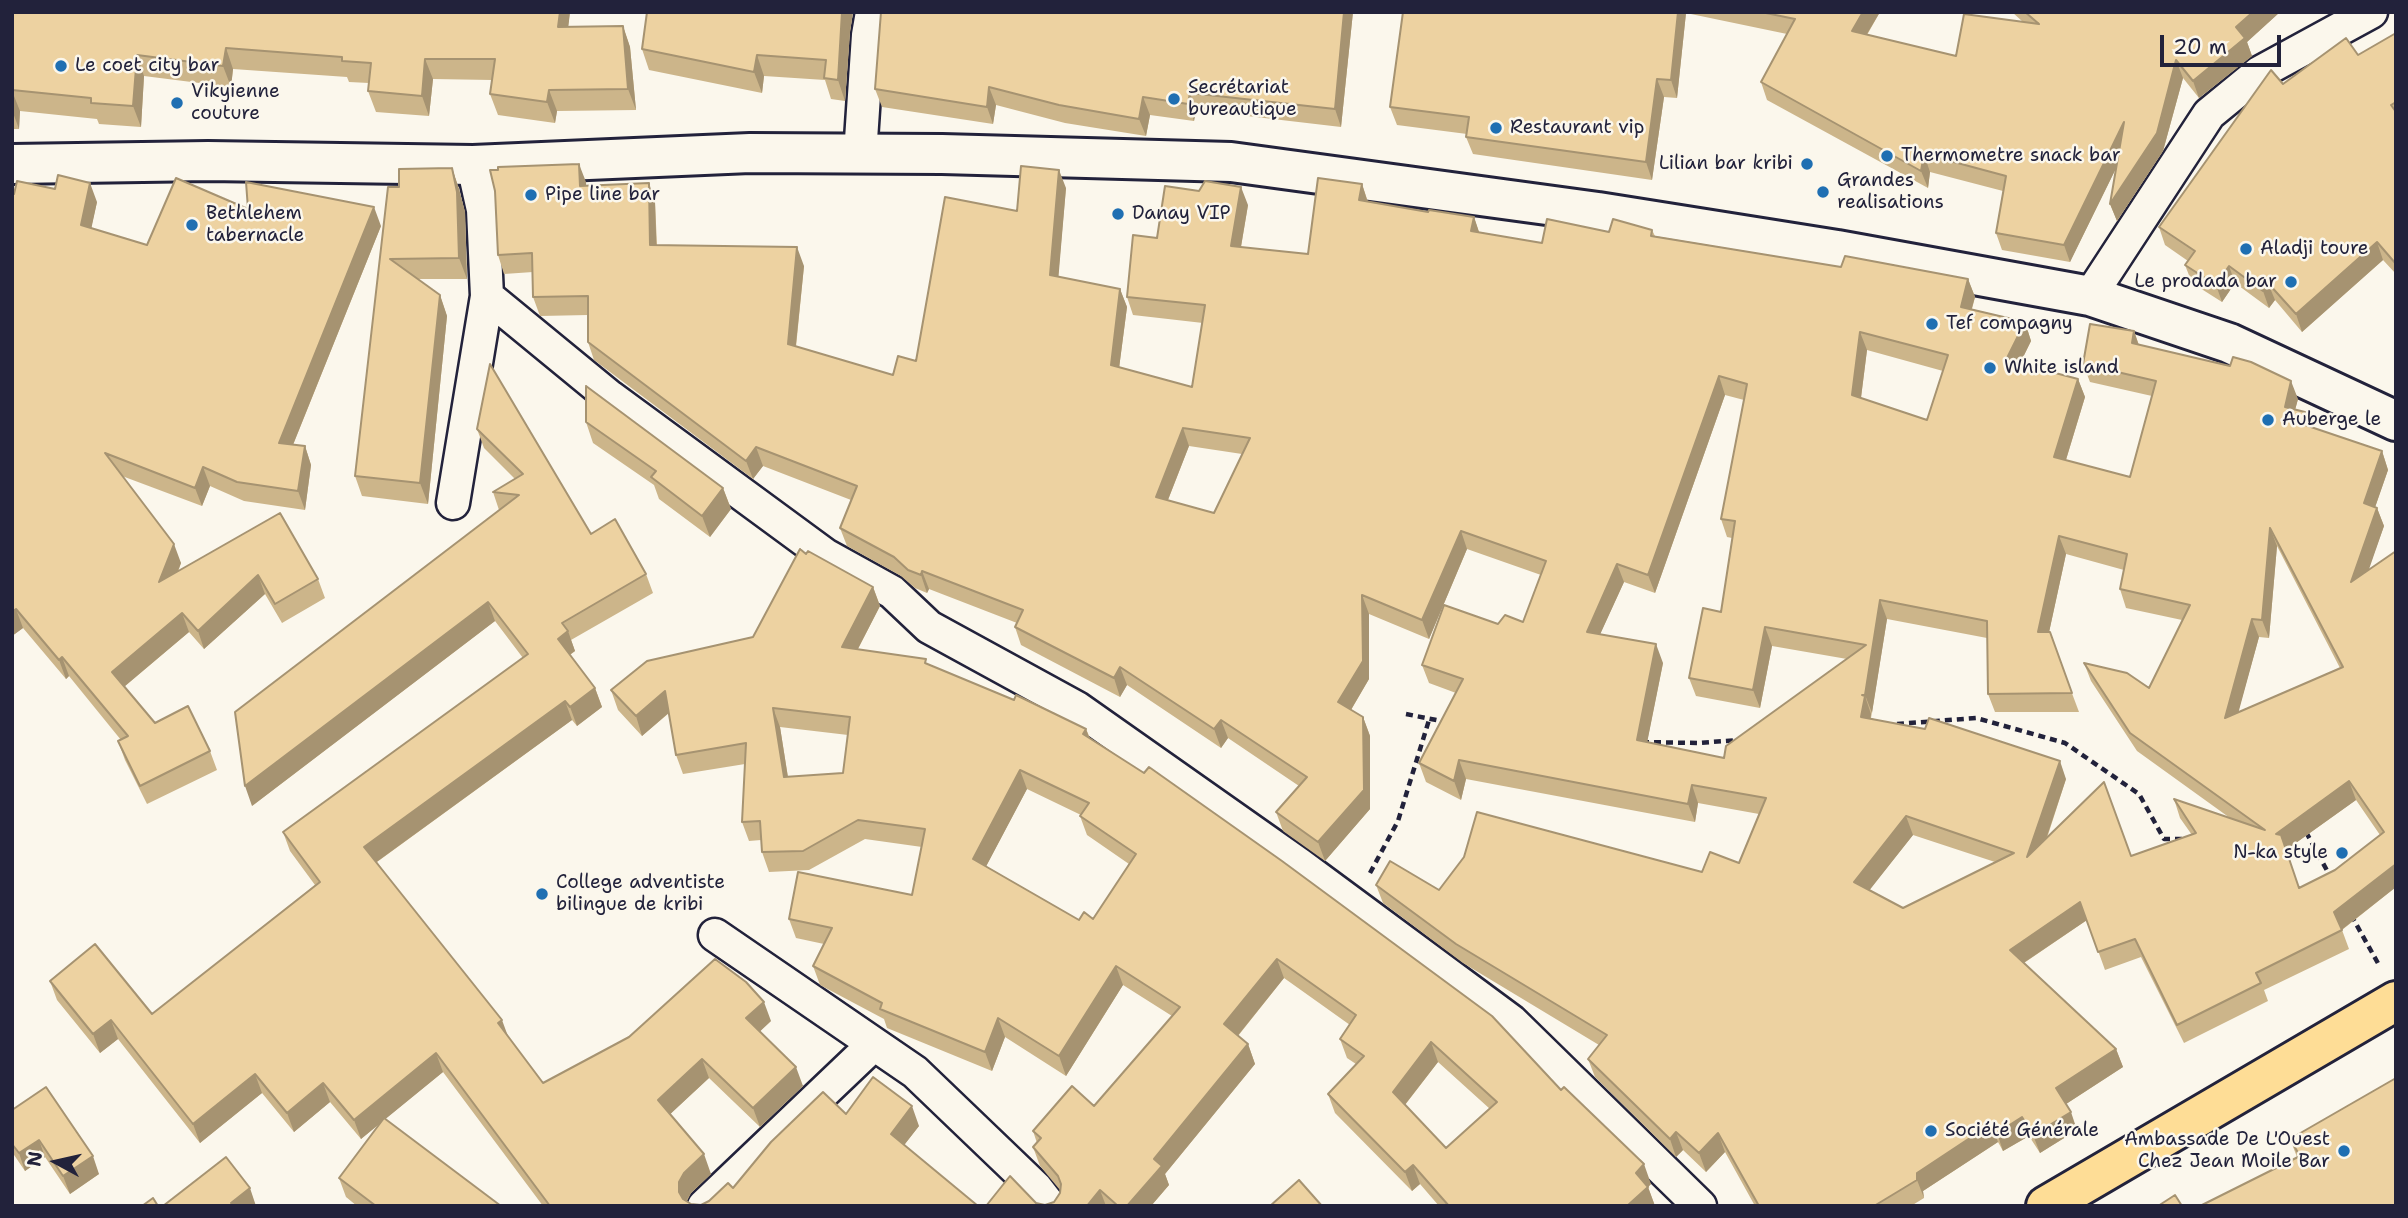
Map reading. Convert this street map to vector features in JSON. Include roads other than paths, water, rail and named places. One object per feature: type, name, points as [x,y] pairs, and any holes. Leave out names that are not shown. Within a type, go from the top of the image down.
[{"type":"main road","points":[[2046,1206],[2389,987]]},
{"type":"street","points":[[860,155],[872,12]]},
{"type":"street","points":[[2090,296],[2208,114],[2259,73],[2371,12]]},
{"type":"street","points":[[12,164],[208,161],[472,165],[750,153],[942,154],[1231,162],[1598,212],[1837,250],[2090,296],[2228,343],[2396,421]]},
{"type":"street","points":[[453,503],[487,296],[483,210],[472,165]]},
{"type":"street","points":[[487,296],[610,397],[825,555],[892,592],[929,627],[1077,708],[1300,865],[1511,1021],[1700,1206]]},
{"type":"street","points":[[715,935],[915,1072],[1036,1188],[1050,1206]]},
{"type":"street","points":[[704,1206],[874,1044]]},
{"type":"place","name":"Le coet city bar","points":[[61,66]]},
{"type":"place","name":"Secrétariat bureautique","points":[[1174,99]]},
{"type":"place","name":"Vikyienne couture","points":[[177,103]]},
{"type":"place","name":"Restaurant vip","points":[[1496,128]]},
{"type":"place","name":"Thermometre snack bar","points":[[1887,156]]},
{"type":"place","name":"Lilian bar kribi","points":[[1807,164]]},
{"type":"place","name":"Grandes realisations","points":[[1823,192]]},
{"type":"place","name":"Pipe line bar","points":[[531,195]]},
{"type":"place","name":"Danay VIP","points":[[1118,214]]},
{"type":"place","name":"Bethlehem tabernacle","points":[[192,225]]},
{"type":"place","name":"Aladji toure","points":[[2246,249]]},
{"type":"place","name":"Le prodada bar","points":[[2291,282]]},
{"type":"place","name":"Tef compagny","points":[[1932,324]]},
{"type":"place","name":"White island","points":[[1990,368]]},
{"type":"place","name":"Auberge le","points":[[2268,420]]},
{"type":"place","name":"N-ka style","points":[[2342,853]]},
{"type":"place","name":"College adventiste bilingue de kribi","points":[[542,894]]},
{"type":"place","name":"Société Générale","points":[[1931,1131]]},
{"type":"place","name":"Ambassade De L'Ouest Chez Jean Moile Bar","points":[[2344,1151]]}]
